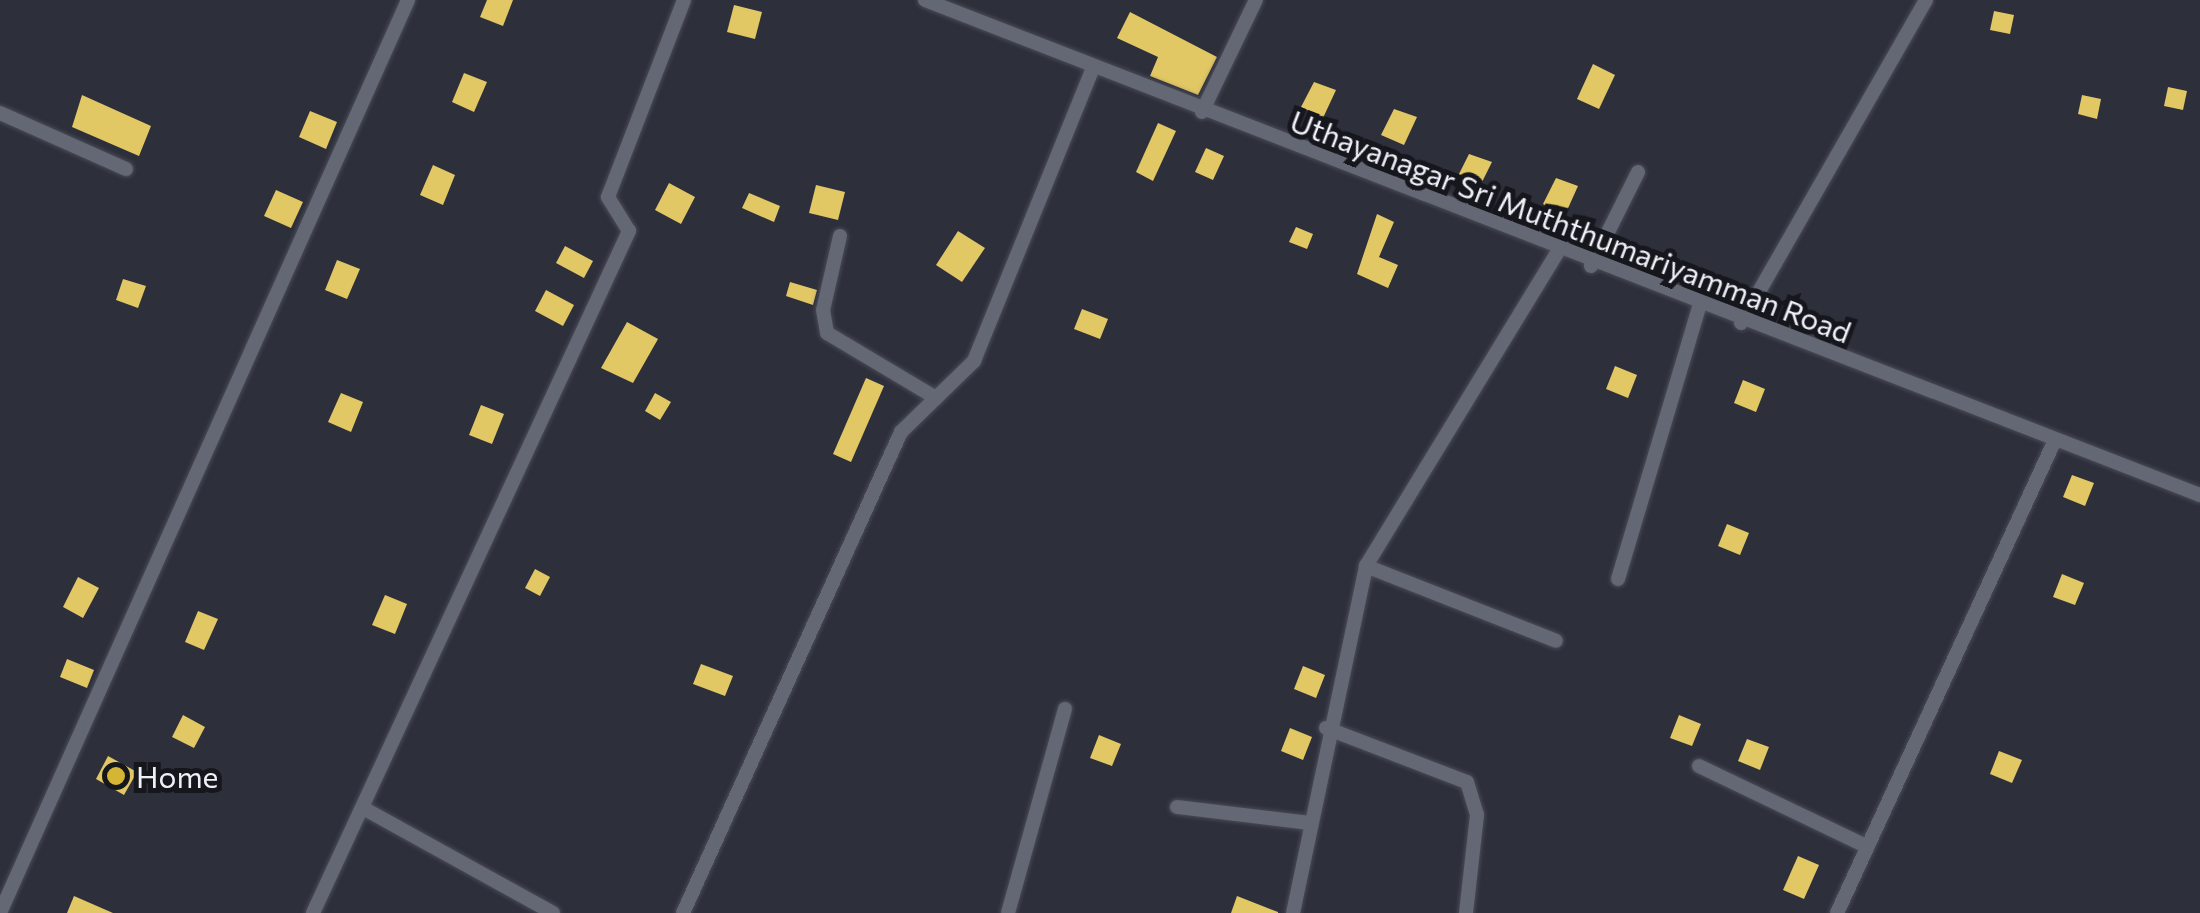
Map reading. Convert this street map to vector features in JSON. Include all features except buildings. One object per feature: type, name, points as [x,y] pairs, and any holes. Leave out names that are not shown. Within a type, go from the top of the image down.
[{"type":"street","points":[[0,913],[408,0]]},
{"type":"street","points":[[313,913],[630,232],[608,197],[684,0]]},
{"type":"street","name":"Uthayanagar Sri Muththumariyamman Road","points":[[925,0],[952,5],[1093,68],[1557,253],[2200,496]]},
{"type":"street","points":[[1202,112],[1256,0]]},
{"type":"street","points":[[1741,323],[1926,0]]},
{"type":"street","points":[[683,913],[748,753],[901,432],[974,361],[1093,68]]},
{"type":"street","points":[[0,112],[126,169]]},
{"type":"street","points":[[1591,266],[1638,172]]},
{"type":"street","points":[[840,236],[823,310],[827,333],[936,398]]},
{"type":"street","points":[[1293,913],[1326,728],[1366,566],[1557,253]]},
{"type":"street","points":[[1618,579],[1699,307]]},
{"type":"street","points":[[1837,913],[2054,442]]},
{"type":"street","points":[[1366,566],[1556,641]]},
{"type":"street","points":[[1008,913],[1065,709]]},
{"type":"street","points":[[1326,728],[1467,782],[1477,815],[1466,913]]},
{"type":"street","points":[[1699,766],[1868,846]]},
{"type":"street","points":[[1177,807],[1310,823]]},
{"type":"street","points":[[363,808],[553,913]]},
{"type":"place","name":"Home","points":[[116,776]]}]
